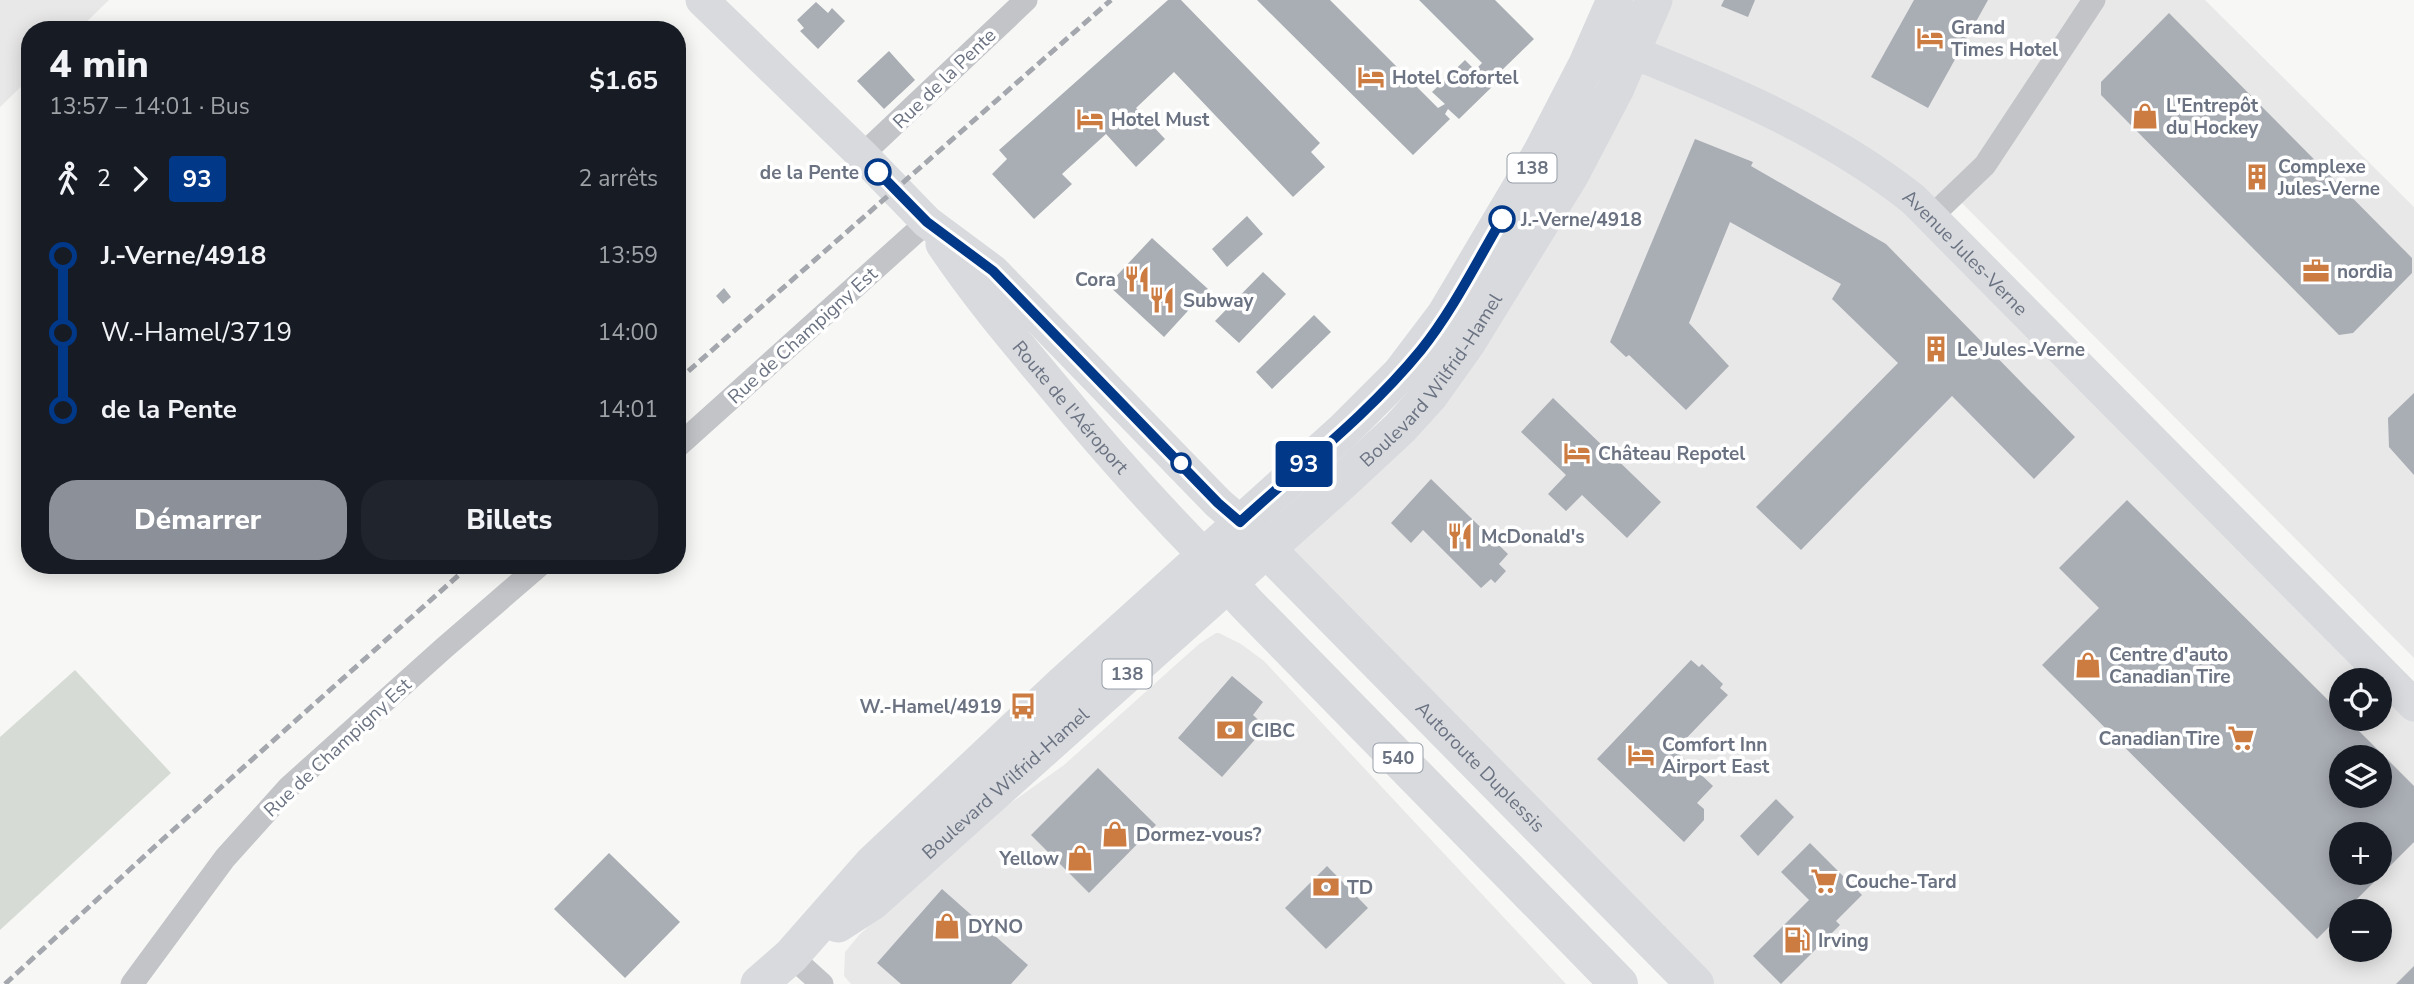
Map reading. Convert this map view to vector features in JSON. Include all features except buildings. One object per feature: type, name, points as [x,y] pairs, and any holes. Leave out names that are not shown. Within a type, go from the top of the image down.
[{"type":"highway","name":"Route de l'Aéroport","points":[[1240,522],[1267,550]]},
{"type":"highway","name":"Autoroute Duplessis","points":[[1267,550],[1695,984]]},
{"type":"highway","name":"Route de l'Aéroport","points":[[1204,555],[1229,584]]},
{"type":"highway","name":"540","points":[[1229,584],[1619,984]]},
{"type":"main road","name":"Route de l'Aéroport","points":[[702,0],[927,222],[993,271],[1218,503],[1240,522]]},
{"type":"main road","name":"Boulevard Wilfrid-Hamel","points":[[791,956],[872,902],[1267,550],[1400,428],[1430,395],[1467,343],[1572,174],[1604,113],[1616,45],[1615,0]]},
{"type":"main road","name":"Boulevard Wilfrid-Hamel","points":[[759,984],[791,956],[872,864],[1062,685],[1385,390],[1433,334],[1541,153],[1616,45],[1654,0]]},
{"type":"main road","name":"Avenue Jules-Verne","points":[[1616,45],[1815,133],[1877,172],[1913,199],[2414,705]]},
{"type":"main road","name":"Route de l'Aéroport","points":[[927,222],[973,290],[998,321],[1104,448],[1204,555]]},
{"type":"street","name":"Rue de la Pente","points":[[862,155],[1026,0]]},
{"type":"street","points":[[1931,217],[1984,165],[2094,0]]},
{"type":"street","name":"Rue de Champigny Est","points":[[686,439],[927,222]]},
{"type":"street","name":"Rue de Champigny Est","points":[[132,984],[225,858],[289,787],[529,574]]},
{"type":"street","points":[[791,956],[822,984]]},
{"type":"shaded area","points":[[0,0],[109,0],[87,21],[21,21],[21,87],[0,107]]},
{"type":"shaded area","points":[[1654,0],[2205,0],[2414,207],[2414,658],[1955,196],[1931,217],[2377,668],[2329,668],[2329,731],[2392,731],[2392,683],[2414,705],[2414,984],[1695,984],[1267,550],[1400,428]]},
{"type":"shaded area","points":[[1216,633],[1241,644],[1264,661],[1566,984],[851,984],[844,976],[845,952],[860,934],[994,815],[1064,765],[1199,644]]},
{"type":"shaded area","points":[[75,670],[171,773],[0,930],[0,737]]},
{"type":"railway","points":[[686,373],[1111,0]]},
{"type":"railway","points":[[5,984],[460,574]]},
{"type":"bus line","name":"93","points":[[878,172],[927,222],[993,271],[1218,503],[1240,522],[1343,431],[1401,373],[1433,334],[1502,219]]},
{"type":"place","name":"Grand Times Hotel","points":[[1930,38]]},
{"type":"place","name":"Hotel Cofortel","points":[[1371,77]]},
{"type":"place","name":"L'Entrepôt du Hockey","points":[[2145,116]]},
{"type":"place","name":"Hotel Must","points":[[1090,119]]},
{"type":"place","name":"de la Pente","points":[[878,172]]},
{"type":"place","name":"Complexe Jules-Verne","points":[[2257,177]]},
{"type":"place","name":"J.-Verne/4918","points":[[1502,219]]},
{"type":"place","name":"nordia","points":[[2316,271]]},
{"type":"place","name":"Cora","points":[[1137,279]]},
{"type":"place","name":"Subway","points":[[1162,300]]},
{"type":"place","name":"Le Jules-Verne","points":[[1936,349]]},
{"type":"place","name":"Château Repotel","points":[[1577,453]]},
{"type":"place","name":"McDonald's","points":[[1460,536]]},
{"type":"place","name":"Centre d'auto Canadian Tire","points":[[2088,665]]},
{"type":"place","name":"W.-Hamel/4919","points":[[1023,706]]},
{"type":"place","name":"CIBC","points":[[1230,730]]},
{"type":"place","name":"Canadian Tire","points":[[2241,738]]},
{"type":"place","name":"Comfort Inn Airport East","points":[[1641,755]]},
{"type":"place","name":"Dormez-vous?","points":[[1115,834]]},
{"type":"place","name":"Yellow","points":[[1080,858]]},
{"type":"place","name":"Couche-Tard","points":[[1824,881]]},
{"type":"place","name":"TD","points":[[1326,887]]},
{"type":"place","name":"DYNO","points":[[947,926]]},
{"type":"place","name":"Irving","points":[[1797,940]]}]
